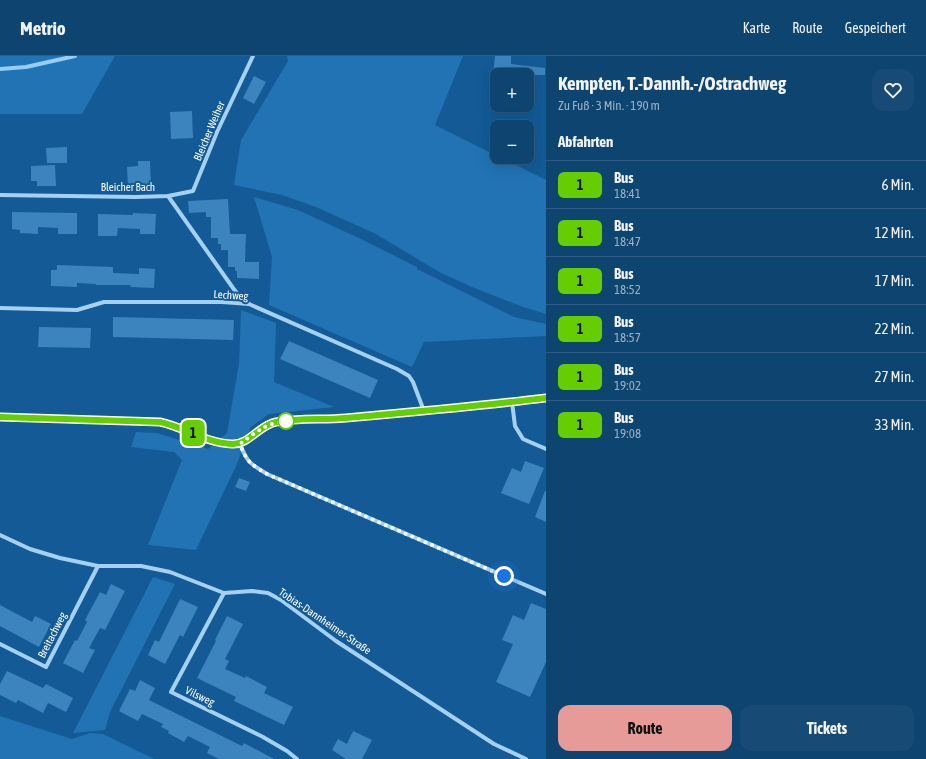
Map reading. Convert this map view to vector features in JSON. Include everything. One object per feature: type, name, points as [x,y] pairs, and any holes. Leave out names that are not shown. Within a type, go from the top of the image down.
[{"type":"street","name":"Bleicher Weiher","points":[[168,196],[193,191],[217,132],[253,56]]},
{"type":"street","name":"Bleicher Bach","points":[[0,195],[168,196],[236,292],[249,304]]},
{"type":"street","name":"Lechweg","points":[[0,308],[77,310],[104,302],[222,302],[249,304],[397,369],[409,376],[413,382],[424,411]]},
{"type":"street","points":[[0,417],[160,422],[170,424],[219,443],[240,444],[265,426],[275,422],[336,419],[546,398]]},
{"type":"street","points":[[512,402],[515,426],[522,439],[546,449]]},
{"type":"street","points":[[240,444],[246,458],[253,466],[267,474],[546,594]]},
{"type":"street","name":"Tobias-Dannheimer-Straße","points":[[0,536],[30,549],[60,558],[98,566],[141,566],[170,572],[224,592],[252,591],[268,593],[281,600],[336,641],[494,744],[526,759]]},
{"type":"street","name":"Breitachweg","points":[[0,644],[46,667],[98,566]]},
{"type":"street","name":"Vilsweg","points":[[224,592],[171,692],[263,737],[287,751],[297,759]]},
{"type":"street","points":[[514,759],[517,754]]},
{"type":"shaded area","points":[[0,56],[115,56],[82,114],[0,114]]},
{"type":"shaded area","points":[[287,56],[463,56],[435,125],[490,152],[490,164],[514,164],[546,180],[546,314],[523,307],[441,273],[376,234],[316,207],[282,195],[234,185],[241,140],[288,61]]},
{"type":"shaded area","points":[[254,197],[298,210],[361,239],[417,267],[417,269],[514,317],[546,324],[546,336],[424,342],[412,367],[269,305],[272,257]]},
{"type":"shaded area","points":[[241,310],[276,323],[274,382],[334,407],[269,414],[251,427],[237,464],[196,550],[148,545],[182,460],[174,452],[131,447],[136,432],[157,433],[208,449],[227,433],[239,364]]},
{"type":"shaded area","points":[[153,577],[175,584],[110,712],[105,730],[73,733]]},
{"type":"shaded area","points":[[0,716],[72,739],[90,733],[103,734],[154,759],[0,759]]},
{"type":"building","points":[[495,56],[511,56],[511,64],[545,68],[545,75],[534,75],[534,68],[494,68]]},
{"type":"building","points":[[254,76],[266,82],[254,104],[243,98]]},
{"type":"building","points":[[192,111],[193,138],[171,139],[170,112]]},
{"type":"building","points":[[67,147],[67,163],[47,163],[46,148]]},
{"type":"building","points":[[138,161],[150,161],[151,185],[128,186],[127,167],[138,166]]},
{"type":"building","points":[[55,165],[56,186],[37,186],[37,181],[31,181],[31,166]]},
{"type":"building","points":[[228,199],[230,234],[246,234],[245,262],[259,262],[259,279],[237,278],[237,271],[235,271],[235,267],[228,267],[228,250],[221,250],[221,244],[218,244],[218,238],[211,238],[211,217],[206,217],[206,212],[189,213],[188,201]]},
{"type":"building","points":[[12,212],[77,213],[77,234],[58,234],[58,228],[38,227],[38,234],[20,233],[20,230],[12,229]]},
{"type":"building","points":[[133,213],[156,214],[155,234],[140,234],[140,229],[118,228],[117,236],[98,236],[98,214],[133,215]]},
{"type":"building","points":[[57,265],[113,267],[113,273],[139,274],[139,268],[155,269],[154,288],[130,287],[131,285],[96,285],[77,283],[77,287],[51,286],[51,270],[57,270]]},
{"type":"building","points":[[113,317],[234,320],[233,340],[113,337]]},
{"type":"building","points":[[39,327],[91,328],[90,348],[38,347]]},
{"type":"building","points":[[289,341],[378,380],[370,398],[280,359]]},
{"type":"building","points":[[525,461],[544,468],[529,504],[501,493],[512,468],[521,472]]},
{"type":"building","points":[[239,478],[250,482],[246,491],[235,487]]},
{"type":"building","points":[[546,491],[546,522],[535,517]]},
{"type":"building","points":[[111,584],[125,591],[105,630],[100,628],[89,648],[95,650],[83,673],[63,663],[75,640],[77,641],[87,622],[85,620],[100,592],[106,595]]},
{"type":"building","points":[[180,599],[198,607],[183,637],[180,635],[165,664],[148,655],[155,640],[159,642]]},
{"type":"building","points":[[531,603],[546,609],[546,662],[530,697],[496,682],[513,644],[502,640],[513,615],[524,620]]},
{"type":"building","points":[[0,605],[32,622],[35,616],[51,624],[39,647],[0,626]]},
{"type":"building","points":[[227,616],[243,624],[225,659],[229,661],[225,669],[245,678],[246,676],[267,687],[264,693],[293,707],[284,725],[234,701],[236,697],[197,678]]},
{"type":"building","points":[[7,671],[43,688],[46,684],[73,698],[66,712],[48,703],[43,713],[18,700],[16,703],[0,695],[0,684]]},
{"type":"building","points":[[140,680],[155,688],[149,700],[242,746],[244,743],[274,759],[219,759],[207,753],[210,747],[188,736],[184,742],[168,733],[169,731],[161,727],[163,724],[142,714],[138,721],[119,711],[130,689],[135,691]]},
{"type":"building","points":[[353,731],[372,740],[362,759],[346,759],[332,750],[338,739],[347,744]]},
{"type":"waterway","name":"Bleicher Bach","points":[[0,69],[26,67],[75,56]]},
{"type":"bus line","name":"1","points":[[0,417],[160,422],[170,424],[219,443],[240,444],[265,426],[275,422],[336,419],[546,398]]},
{"type":"route","points":[[286,421],[275,422],[265,426],[240,444],[246,458],[253,466],[267,474],[504,576]]}]
